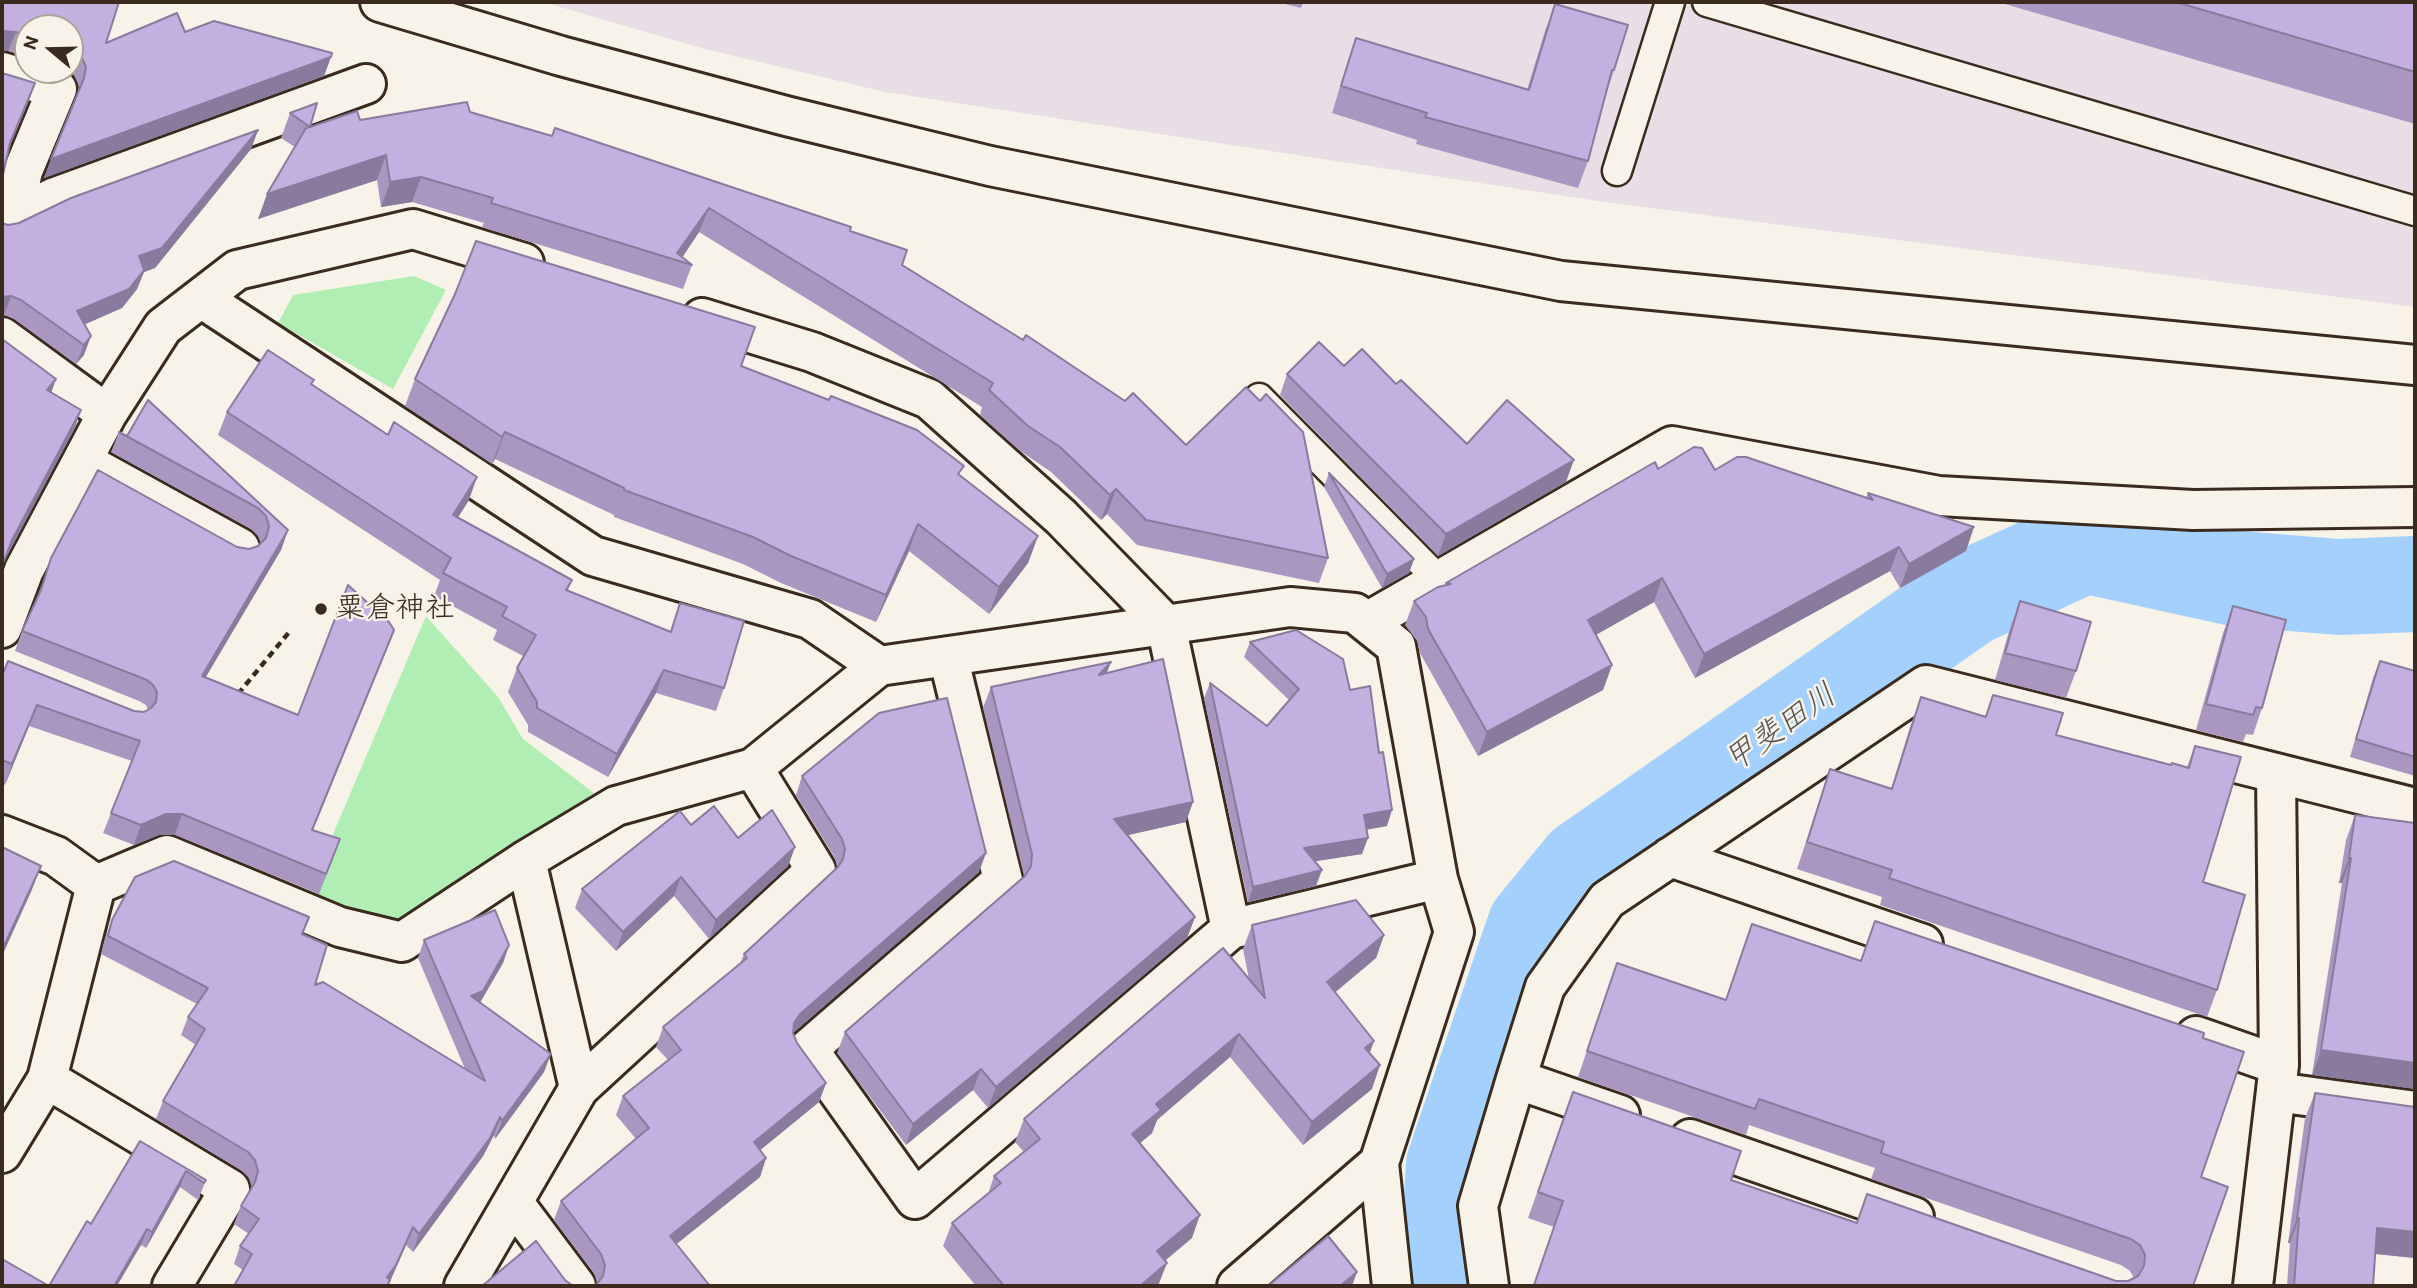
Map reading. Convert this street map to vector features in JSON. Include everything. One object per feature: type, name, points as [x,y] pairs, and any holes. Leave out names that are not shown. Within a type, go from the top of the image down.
[{"type":"street","points":[[380,2],[786,116],[990,166],[1561,281],[2415,365]]},
{"type":"street","points":[[2,72],[57,89],[23,171],[8,220]]},
{"type":"street","points":[[8,220],[55,197],[366,84]]},
{"type":"street","points":[[2,628],[24,570],[107,414],[163,327],[237,270],[413,229],[559,274]]},
{"type":"street","points":[[201,298],[593,556],[810,620],[878,666]]},
{"type":"street","points":[[666,307],[812,352],[929,399],[1060,517],[1166,625],[1231,929]]},
{"type":"street","points":[[2,337],[107,414]]},
{"type":"street","points":[[1367,622],[1672,446],[1939,496],[2193,510],[2415,508]]},
{"type":"street","points":[[82,461],[240,548]]},
{"type":"street","points":[[96,885],[167,855],[340,927],[402,942],[526,860],[616,806],[753,768],[878,666],[1290,607],[1355,612],[1396,646],[1438,879],[1454,932],[1379,1163],[1392,1286]]},
{"type":"street","points":[[948,656],[1003,880],[808,1049],[915,1199],[1231,929],[1438,879]]},
{"type":"street","points":[[1489,1286],[1478,1206],[1516,1079],[1545,987],[1607,900],[1926,685],[2415,808]]},
{"type":"street","points":[[464,1286],[579,1088],[816,870],[753,768]]},
{"type":"street","points":[[2253,1286],[2278,1078],[2276,773]]},
{"type":"street","points":[[2,835],[56,856],[96,885]]},
{"type":"street","points":[[1670,857],[1961,957]]},
{"type":"street","points":[[526,860],[579,1088]]},
{"type":"street","points":[[2,1153],[47,1079],[96,885]]},
{"type":"street","points":[[2160,1024],[2278,1078],[2415,1111]]},
{"type":"street","points":[[47,1079],[230,1189],[172,1286]]},
{"type":"street","points":[[1516,1079],[1945,1228]]},
{"type":"street","points":[[1237,1286],[1379,1163]]},
{"type":"street","points":[[513,1202],[576,1286]]},
{"type":"lane","points":[[1617,172],[1670,2]]},
{"type":"lane","points":[[1707,2],[2415,211]]},
{"type":"lane","points":[[1259,398],[1440,581]]},
{"type":"path","points":[[234,703],[240,690],[290,631]]},
{"type":"shaded area","points":[[543,2],[2415,2],[2415,307],[1604,202],[885,92],[701,48]]},
{"type":"green space","points":[[414,276],[446,290],[393,389],[278,323],[293,295]]},
{"type":"green space","points":[[426,616],[498,697],[523,739],[594,793],[399,925],[307,895]]},
{"type":"building","points":[[2,2],[119,2],[106,43],[177,13],[185,32],[214,21],[332,53],[331,57],[51,159],[82,84],[84,84],[84,14],[14,14],[14,32],[2,32]]},
{"type":"building","points":[[2176,2],[2415,2],[2415,72]]},
{"type":"building","points":[[1555,4],[1628,25],[1612,70],[1588,161],[1425,117],[1427,113],[1341,86],[1356,38],[1529,90]]},
{"type":"building","points":[[2,73],[14,77],[14,84],[35,84],[10,143],[2,179]]},
{"type":"building","points":[[467,102],[470,112],[552,136],[555,128],[851,227],[850,231],[907,250],[902,265],[1023,340],[1026,335],[1125,401],[1133,393],[1186,445],[1246,387],[1260,401],[1266,394],[1303,432],[1328,558],[1146,520],[1116,489],[1110,495],[1060,447],[1028,426],[989,390],[993,383],[709,208],[677,253],[692,265],[491,203],[493,198],[421,177],[390,182],[386,155],[267,194],[306,128],[357,111],[360,120]]},
{"type":"building","points":[[317,103],[310,127],[290,113]]},
{"type":"building","points":[[258,130],[162,248],[139,256],[144,270],[129,289],[77,311],[91,336],[84,345],[21,300],[11,296],[2,297],[2,223],[19,223],[71,198]]},
{"type":"building","points":[[476,241],[755,327],[741,366],[829,400],[831,396],[917,430],[964,466],[958,474],[1038,536],[999,587],[918,524],[886,595],[791,556],[753,537],[624,490],[505,432],[502,437],[415,379],[455,294]]},
{"type":"building","points":[[2,339],[56,379],[47,390],[81,410],[12,540],[2,566]]},
{"type":"building","points":[[1319,342],[1344,366],[1362,349],[1396,384],[1401,380],[1467,444],[1507,400],[1574,460],[1446,534],[1287,374]]},
{"type":"building","points":[[268,350],[314,380],[311,384],[388,435],[394,422],[477,477],[453,515],[572,580],[566,590],[671,632],[680,603],[744,621],[724,688],[664,670],[617,754],[537,708],[537,702],[517,668],[536,635],[502,616],[507,607],[443,573],[451,558],[227,412]]},
{"type":"building","points":[[148,400],[288,530],[202,676],[298,715],[348,585],[389,622],[394,630],[312,830],[340,839],[326,874],[182,814],[166,814],[141,825],[111,813],[140,741],[37,705],[12,764],[2,760],[2,676],[8,661],[134,711],[144,712],[156,702],[157,692],[147,680],[22,631],[41,590],[51,558],[98,470],[237,547],[249,549],[258,546],[266,538],[269,526],[266,516],[258,508],[119,432],[127,436]]},
{"type":"building","points":[[1694,447],[1702,448],[1715,470],[1737,457],[1746,457],[1873,500],[1868,493],[1974,527],[1909,564],[1899,547],[1704,654],[1662,578],[1588,620],[1612,665],[1487,732],[1428,629],[1426,617],[1414,601],[1438,587],[1451,584],[1446,583],[1655,462],[1658,469]]},
{"type":"building","points":[[1329,473],[1414,559],[1387,574]]},
{"type":"building","points":[[2020,601],[2091,622],[2076,671],[2005,653]]},
{"type":"building","points":[[2233,606],[2286,620],[2262,708],[2256,707],[2253,715],[2206,704]]},
{"type":"building","points":[[1296,630],[1343,659],[1350,690],[1370,686],[1379,753],[1383,752],[1392,810],[1364,815],[1368,838],[1304,848],[1322,870],[1253,887],[1210,683],[1267,726],[1299,689],[1250,642]]},
{"type":"building","points":[[1163,659],[1193,802],[1114,819],[1195,917],[996,1087],[981,1069],[913,1124],[845,1032],[1025,876],[1031,866],[1032,854],[991,687],[1111,662],[1099,675]]},
{"type":"building","points":[[2380,661],[2415,671],[2415,757],[2356,739]]},
{"type":"building","points":[[1993,695],[2063,713],[2056,735],[2171,765],[2172,763],[2189,768],[2195,746],[2241,757],[2203,882],[2245,895],[2217,990],[1889,878],[1892,870],[1807,842],[1830,769],[1892,789],[1921,697],[1986,717]]},
{"type":"building","points":[[947,698],[986,853],[800,1014],[794,1023],[793,1033],[797,1043],[826,1083],[754,1142],[766,1158],[670,1236],[710,1286],[591,1286],[597,1284],[603,1276],[605,1265],[601,1254],[561,1201],[649,1128],[623,1096],[681,1050],[663,1027],[747,958],[744,954],[838,867],[843,859],[845,849],[842,839],[802,776],[879,713]]},
{"type":"building","points":[[714,806],[738,838],[772,810],[795,847],[716,920],[681,877],[623,932],[582,889],[680,811],[691,825]]},
{"type":"building","points":[[2355,815],[2415,823],[2415,1063],[2321,1050],[2351,858]]},
{"type":"building","points":[[2,847],[41,866],[2,950]]},
{"type":"building","points":[[174,861],[309,917],[302,934],[327,945],[315,985],[323,982],[485,1081],[424,940],[495,910],[509,945],[483,991],[471,996],[551,1054],[502,1121],[500,1117],[490,1138],[419,1234],[413,1227],[396,1265],[387,1277],[390,1280],[387,1286],[234,1286],[252,1254],[240,1246],[259,1219],[241,1206],[255,1182],[258,1171],[255,1160],[248,1152],[163,1101],[205,1029],[188,1017],[208,988],[108,936],[112,920],[135,877]]},
{"type":"building","points":[[1356,900],[1384,935],[1327,982],[1374,1041],[1365,1048],[1380,1065],[1312,1122],[1239,1034],[1156,1104],[1161,1110],[1132,1134],[1200,1215],[1157,1251],[1167,1263],[1140,1286],[1004,1286],[952,1223],[1001,1183],[994,1176],[1040,1139],[1024,1119],[1223,948],[1265,998],[1252,925]]},
{"type":"building","points":[[1875,921],[2204,1033],[2203,1038],[2244,1052],[2201,1177],[2228,1187],[2193,1286],[1534,1285],[1563,1201],[1538,1192],[1573,1092],[1741,1151],[1731,1180],[1857,1223],[1867,1194],[2116,1281],[2128,1281],[2138,1276],[2144,1266],[2145,1255],[2140,1245],[2131,1239],[1881,1153],[1884,1142],[1759,1099],[1755,1109],[1587,1051],[1617,963],[1726,1000],[1752,924],[1861,961]]},
{"type":"building","points":[[2315,1093],[2415,1107],[2415,1232],[2377,1228],[2373,1286],[2294,1286],[2297,1218]]},
{"type":"building","points":[[140,1141],[206,1180],[204,1183],[186,1171],[152,1232],[147,1229],[114,1286],[49,1286],[87,1221],[91,1224]]},
{"type":"building","points":[[1328,1236],[1357,1272],[1340,1286],[1268,1286]]},
{"type":"building","points":[[536,1241],[565,1280],[573,1286],[482,1286]]},
{"type":"building","points":[[2,1259],[49,1286],[2,1286]]},
{"type":"waterway","name":"甲斐田川","points":[[1446,1286],[1454,1165],[1535,927],[1585,866],[1969,598],[2085,545],[2240,579],[2339,587],[2415,584]]},
{"type":"place","name":"粟倉神社","points":[[321,609]]}]
